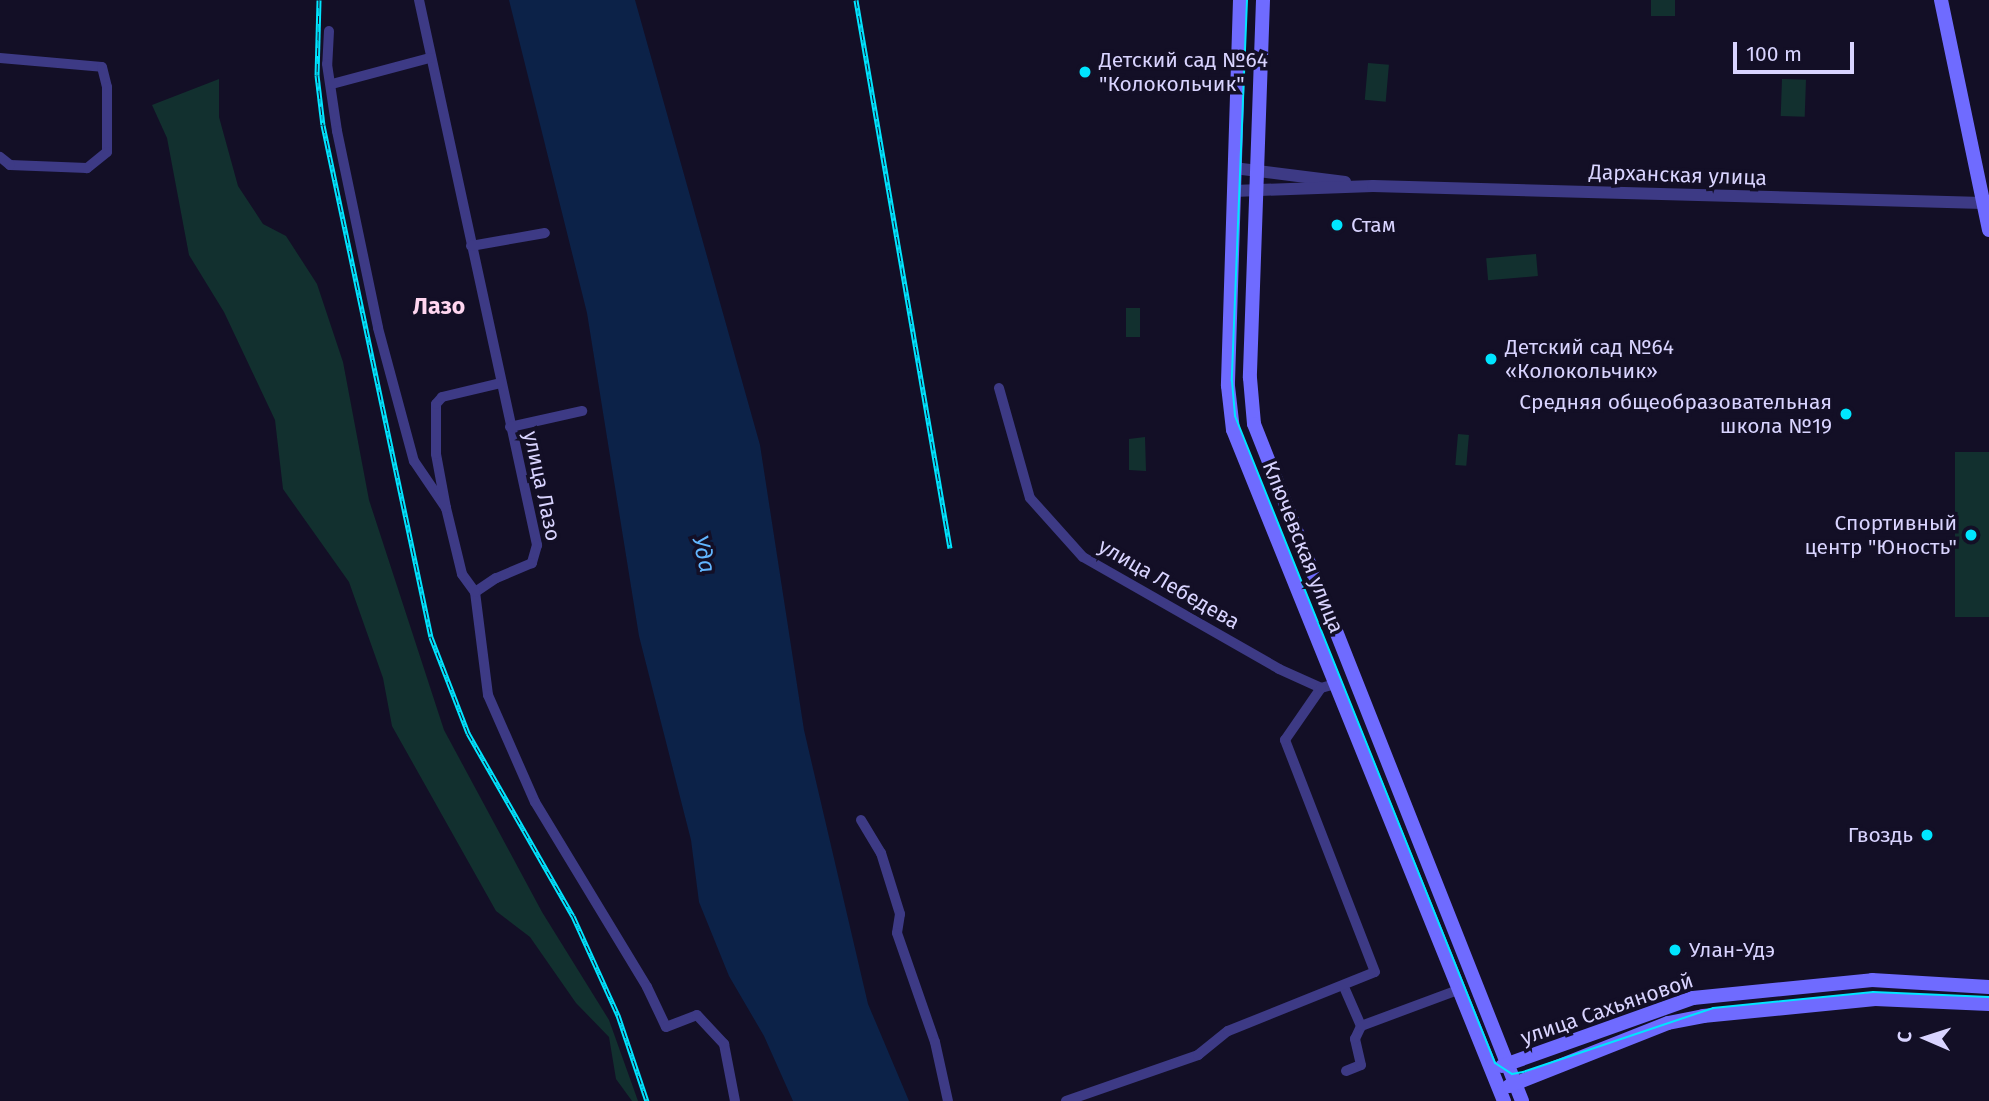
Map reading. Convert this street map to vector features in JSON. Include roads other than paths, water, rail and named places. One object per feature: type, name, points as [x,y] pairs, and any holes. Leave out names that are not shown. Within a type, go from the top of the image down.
[{"type":"main road","name":"Ключевская улица","points":[[1240,0],[1228,386],[1233,430],[1328,686],[1497,1085]]},
{"type":"main road","name":"Ключевская улица","points":[[1264,0],[1250,378],[1254,424],[1522,1101]]},
{"type":"main road","points":[[1941,0],[1989,230]]},
{"type":"main road","name":"улица Сахьяновой","points":[[1497,1085],[1508,1064],[1681,1001],[1872,980],[1989,986]]},
{"type":"main road","name":"улица Сахьяновой","points":[[1497,1085],[1515,1084],[1686,1020],[1875,999],[1989,1004]]},
{"type":"main road","points":[[1681,1001],[1686,1020]]},
{"type":"street","name":"улица Лазо","points":[[419,0],[537,554],[532,563],[496,578],[475,592]]},
{"type":"street","points":[[329,31],[327,64],[377,328],[414,461],[446,508]]},
{"type":"street","points":[[0,58],[102,67],[107,152],[87,169],[10,165],[0,157]]},
{"type":"street","points":[[332,85],[430,58]]},
{"type":"street","name":"Дарханская улица","points":[[1234,168],[1373,186]]},
{"type":"street","name":"Дарханская улица","points":[[1234,191],[1373,186],[1983,203]]},
{"type":"street","points":[[471,246],[545,233]]},
{"type":"street","points":[[501,383],[442,397],[436,404],[436,454],[462,574],[475,592],[488,695],[540,812],[647,987],[666,1027],[697,1015],[724,1044],[735,1101]]},
{"type":"street","name":"улица Лебедева","points":[[999,388],[1030,498],[1083,557],[1328,686]]},
{"type":"street","points":[[510,427],[582,411]]},
{"type":"street","points":[[1066,1101],[1198,1055],[1228,1031],[1371,976],[1375,967],[1284,740],[1328,686]]},
{"type":"street","points":[[861,820],[881,853],[900,914],[897,933],[935,1042],[948,1101]]},
{"type":"street","points":[[1344,987],[1361,1026]]},
{"type":"street","points":[[1346,1071],[1361,1065],[1355,1039],[1361,1026],[1458,990]]},
{"type":"water","name":"Уда","points":[[509,0],[635,0],[760,445],[804,730],[868,1004],[909,1101],[793,1101],[764,1036],[729,976],[699,902],[691,840],[639,636],[587,313]]},
{"type":"tram line","points":[[1247,0],[1232,381],[1235,416],[1495,1063],[1512,1074],[1523,1072],[1713,1008],[1873,992],[1989,997]]},
{"type":"railway","points":[[319,0],[317,75],[323,125],[431,637],[468,733],[573,916],[618,1015],[647,1101]]},
{"type":"railway","points":[[856,0],[950,548]]},
{"type":"place","name":"Детский сад №64 \"Колокольчик\"","points":[[1085,72]]},
{"type":"place","name":"Стам","points":[[1337,225]]},
{"type":"place","name":"Детский сад №64 «Колокольчик»","points":[[1491,359]]},
{"type":"place","name":"Средняя общеобразовательная школа №19","points":[[1846,414]]},
{"type":"place","name":"Спортивный центр \"Юность\"","points":[[1971,535]]},
{"type":"place","name":"Гвоздь","points":[[1927,835]]},
{"type":"place","name":"Улан-Удэ","points":[[1675,950]]},
{"type":"district","name":"Лазо","points":[[439,306]]}]
